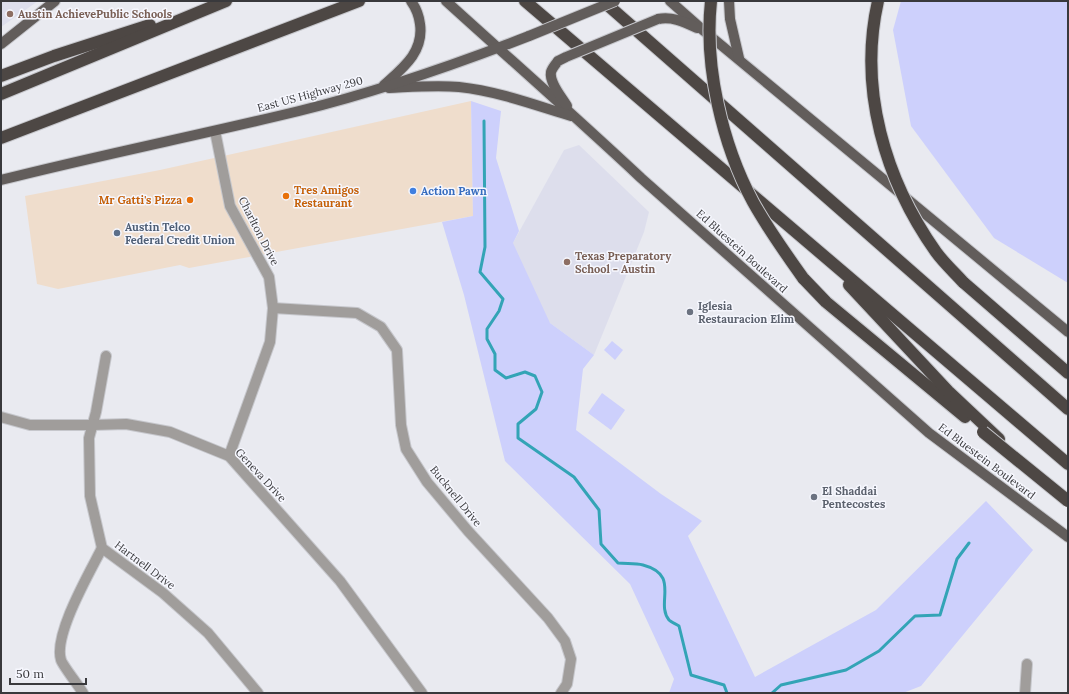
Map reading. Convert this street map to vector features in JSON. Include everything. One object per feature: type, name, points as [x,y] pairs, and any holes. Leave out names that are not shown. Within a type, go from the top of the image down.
[{"type":"highway","points":[[1,94],[226,1]]},
{"type":"highway","points":[[1,138],[360,1]]},
{"type":"highway","points":[[525,1],[1068,464]]},
{"type":"highway","points":[[603,1],[1068,409]]},
{"type":"highway","points":[[711,1],[710,27],[713,72],[720,112],[730,146],[752,201],[803,278],[842,316],[1068,502]]},
{"type":"highway","points":[[878,1],[873,30],[871,66],[876,118],[895,179],[908,205],[921,229],[938,254],[963,282],[1068,373]]},
{"type":"highway","points":[[1,76],[54,56],[151,24],[198,13]]},
{"type":"highway","points":[[807,240],[948,391],[1068,502]]},
{"type":"main road","points":[[1,44],[55,1]]},
{"type":"main road","points":[[379,88],[402,69],[416,52],[421,32],[419,17],[411,1]]},
{"type":"main road","name":"Ed Bluestein Boulevard","points":[[446,1],[929,433],[1068,537]]},
{"type":"main road","name":"East US Highway 290","points":[[1,180],[81,160],[300,111],[379,88],[498,48],[615,1]]},
{"type":"main road","points":[[670,1],[704,31],[739,58],[1068,332]]},
{"type":"main road","points":[[729,1],[730,18],[739,58]]},
{"type":"main road","points":[[573,116],[552,82],[552,68],[558,61],[658,19],[671,18],[704,31]]},
{"type":"main road","points":[[379,88],[433,86],[460,87],[503,95],[573,116]]},
{"type":"street","name":"Charlton Drive","points":[[215,131],[230,206],[269,277],[273,308],[270,342],[228,456]]},
{"type":"street","name":"Bucknell Drive","points":[[273,308],[357,313],[381,327],[397,350],[401,425],[406,449],[427,482],[468,531],[548,618],[565,641],[571,659],[567,684],[561,693]]},
{"type":"street","name":"Hartnell Drive","points":[[106,356],[93,426],[89,438],[90,496],[102,548],[163,593],[208,633],[258,693]]},
{"type":"street","name":"Geneva Drive","points":[[1,417],[30,425],[93,426],[126,424],[170,432],[228,456],[340,581],[422,693]]},
{"type":"street","points":[[83,693],[61,660],[60,640],[66,622],[102,548]]},
{"type":"street","points":[[1026,693],[1027,664]]},
{"type":"shaded area","name":"Austin AchievePublic Schools","points":[[1,1],[38,1],[1,27]]},
{"type":"shaded area","points":[[901,1],[1068,1],[1068,283],[994,238],[911,126],[893,30]]},
{"type":"shaded area","points":[[471,101],[473,216],[189,268],[180,265],[58,289],[37,284],[25,196],[160,170]]},
{"type":"shaded area","points":[[471,101],[501,111],[496,158],[519,231],[513,243],[550,323],[594,355],[583,369],[576,430],[661,494],[702,521],[688,536],[755,677],[876,610],[986,501],[1033,550],[921,686],[903,693],[669,693],[674,679],[630,584],[505,461],[464,295],[442,222],[473,216]]},
{"type":"shaded area","name":"Texas Preparatory School - Austin","points":[[579,145],[649,212],[644,232],[594,355],[492,281],[564,150]]},
{"type":"shaded area","points":[[612,341],[623,350],[615,360],[604,350]]},
{"type":"shaded area","points":[[602,393],[625,410],[611,430],[588,413]]},
{"type":"waterway","points":[[484,121],[485,247],[480,272],[503,299],[499,311],[487,329],[487,339],[495,354],[495,370],[506,378],[525,372],[535,376],[542,392],[536,409],[518,424],[518,438],[574,477],[599,510],[601,544],[618,563],[643,565],[661,575],[665,590],[665,613],[669,620],[679,626],[691,675],[724,685],[727,693]]},
{"type":"waterway","points":[[772,693],[781,685],[846,670],[879,651],[915,616],[940,615],[957,559],[969,543]]},
{"type":"place","name":"Austin AchievePublic Schools","points":[[10,14]]},
{"type":"place","name":"Action Pawn","points":[[413,191]]},
{"type":"place","name":"Tres Amigos Restaurant","points":[[286,196]]},
{"type":"place","name":"Mr Gatti's Pizza","points":[[190,200]]},
{"type":"place","name":"Austin Telco Federal Credit Union","points":[[117,233]]},
{"type":"place","name":"Texas Preparatory School - Austin","points":[[567,262]]},
{"type":"place","name":"Iglesia Restauracion Elim","points":[[690,312]]},
{"type":"place","name":"El Shaddai Pentecostes","points":[[814,497]]}]
